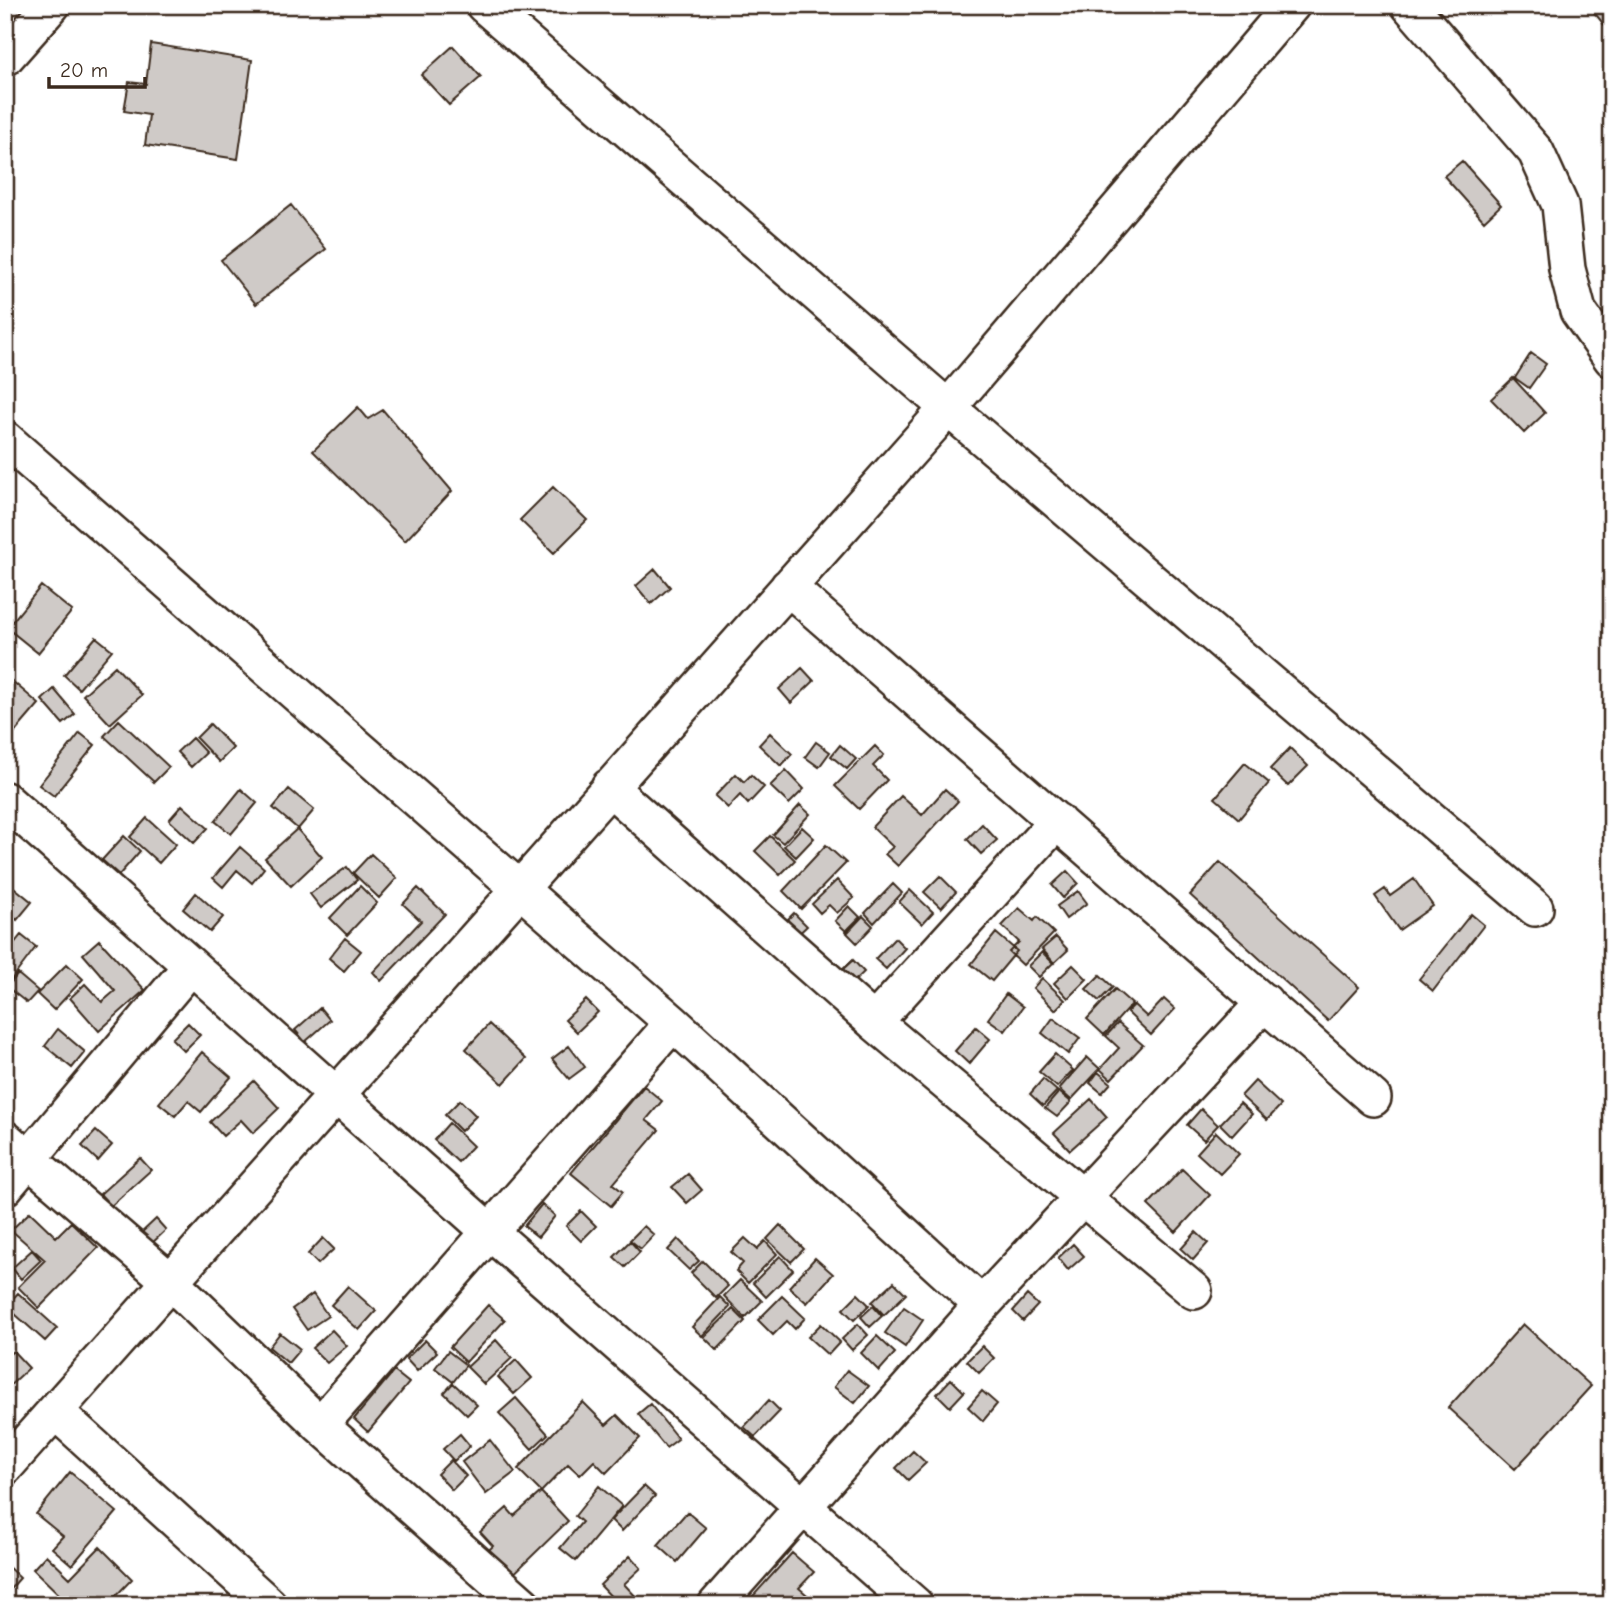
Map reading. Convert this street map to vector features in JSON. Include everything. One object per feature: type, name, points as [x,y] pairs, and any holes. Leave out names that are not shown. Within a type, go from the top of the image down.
[{"type":"street","points":[[5,58],[52,5]]},
{"type":"street","points":[[484,5],[948,408],[1535,908]]},
{"type":"street","points":[[5,1467],[948,408],[1292,5]]},
{"type":"street","points":[[1409,5],[1535,152],[1560,205],[1567,269],[1577,311],[1612,359]]},
{"type":"street","points":[[5,439],[521,888],[982,1305]]},
{"type":"street","points":[[788,587],[1373,1098]]},
{"type":"street","points":[[609,787],[874,1022],[1194,1292]]},
{"type":"street","points":[[5,800],[490,1232],[915,1605]]},
{"type":"street","points":[[874,1022],[1057,821]]},
{"type":"street","points":[[5,1187],[18,1150],[191,966]]},
{"type":"street","points":[[716,1605],[982,1305],[1265,1002]]},
{"type":"street","points":[[320,1424],[673,1023]]},
{"type":"street","points":[[18,1150],[170,1281],[320,1424],[523,1605]]},
{"type":"street","points":[[55,1411],[269,1605]]},
{"type":"building","points":[[1588,5],[1612,5],[1612,22],[1606,27]]},
{"type":"building","points":[[151,44],[252,60],[238,159],[145,145],[149,115],[124,111],[129,82],[146,84]]},
{"type":"building","points":[[453,46],[481,77],[449,105],[421,75]]},
{"type":"building","points":[[1462,161],[1501,205],[1484,221],[1444,176]]},
{"type":"building","points":[[291,205],[326,249],[256,304],[221,260]]},
{"type":"building","points":[[1531,353],[1546,364],[1529,388],[1515,378]]},
{"type":"building","points":[[1513,378],[1545,413],[1524,433],[1491,399]]},
{"type":"building","points":[[358,407],[368,419],[383,410],[452,491],[405,541],[313,451]]},
{"type":"building","points":[[553,487],[587,520],[554,553],[520,520]]},
{"type":"building","points":[[655,569],[670,587],[651,604],[636,586]]},
{"type":"building","points":[[41,586],[72,611],[38,653],[7,628]]},
{"type":"building","points":[[96,637],[112,650],[79,689],[64,675]]},
{"type":"building","points":[[115,666],[142,695],[110,724],[83,695]]},
{"type":"building","points":[[802,668],[814,681],[791,703],[779,689]]},
{"type":"building","points":[[5,675],[39,704],[15,732],[5,724]]},
{"type":"building","points":[[54,689],[75,714],[63,724],[42,700]]},
{"type":"building","points":[[119,720],[169,767],[154,782],[104,736]]},
{"type":"building","points":[[210,724],[233,748],[219,762],[196,738]]},
{"type":"building","points":[[80,733],[95,745],[54,796],[39,785]]},
{"type":"building","points":[[770,733],[792,754],[781,766],[759,745]]},
{"type":"building","points":[[192,738],[206,753],[191,767],[177,752]]},
{"type":"building","points":[[816,742],[830,752],[819,767],[805,757]]},
{"type":"building","points":[[840,745],[856,759],[847,769],[831,756]]},
{"type":"building","points":[[875,746],[884,755],[873,766],[887,780],[859,809],[835,786]]},
{"type":"building","points":[[1290,748],[1308,766],[1288,786],[1270,769]]},
{"type":"building","points":[[1245,763],[1269,783],[1239,819],[1215,798]]},
{"type":"building","points":[[786,770],[804,789],[789,804],[770,786]]},
{"type":"building","points":[[736,774],[744,782],[751,775],[764,787],[748,804],[740,795],[728,808],[715,796]]},
{"type":"building","points":[[241,789],[257,803],[231,834],[215,821]]},
{"type":"building","points":[[289,789],[314,810],[298,829],[273,808]]},
{"type":"building","points":[[945,789],[958,801],[898,866],[885,854],[893,847],[872,827],[901,796],[922,815]]},
{"type":"building","points":[[182,805],[208,828],[194,843],[169,820]]},
{"type":"building","points":[[800,805],[810,814],[783,843],[773,835]]},
{"type":"building","points":[[147,818],[176,844],[159,863],[130,837]]},
{"type":"building","points":[[982,824],[997,840],[981,854],[967,839]]},
{"type":"building","points":[[802,827],[814,838],[796,857],[784,846]]},
{"type":"building","points":[[297,829],[322,857],[291,886],[265,858]]},
{"type":"building","points":[[124,836],[140,851],[119,875],[102,860]]},
{"type":"building","points":[[770,836],[795,860],[780,875],[755,851]]},
{"type":"building","points":[[826,845],[846,863],[801,909],[783,891]]},
{"type":"building","points":[[240,847],[264,868],[252,883],[237,870],[223,887],[213,878]]},
{"type":"building","points":[[371,854],[397,878],[379,898],[353,873]]},
{"type":"building","points":[[1220,862],[1359,987],[1328,1021],[1190,895]]},
{"type":"building","points":[[347,867],[357,880],[321,908],[310,894]]},
{"type":"building","points":[[1067,871],[1078,883],[1063,898],[1052,885]]},
{"type":"building","points":[[940,876],[956,892],[941,908],[924,892]]},
{"type":"building","points":[[1414,879],[1433,906],[1399,930],[1375,896],[1385,889],[1390,896]]},
{"type":"building","points":[[5,880],[32,902],[17,920],[5,910]]},
{"type":"building","points":[[837,880],[854,898],[837,913],[829,905],[820,913],[812,904]]},
{"type":"building","points":[[893,884],[902,893],[874,923],[865,913]]},
{"type":"building","points":[[360,886],[377,903],[347,935],[330,918]]},
{"type":"building","points":[[418,888],[445,914],[381,981],[373,972],[421,921],[403,904]]},
{"type":"building","points":[[910,890],[933,912],[922,924],[899,902]]},
{"type":"building","points":[[1078,891],[1087,903],[1066,919],[1057,906]]},
{"type":"building","points":[[196,893],[223,917],[210,932],[183,909]]},
{"type":"building","points":[[849,906],[860,917],[846,931],[835,921]]},
{"type":"building","points":[[1019,908],[1034,921],[1037,917],[1054,933],[1023,965],[1009,952],[1019,942],[1002,926]]},
{"type":"building","points":[[794,913],[807,926],[791,941],[779,928]]},
{"type":"building","points":[[1471,914],[1484,925],[1433,991],[1419,979]]},
{"type":"building","points":[[863,916],[873,926],[857,943],[847,933]]},
{"type":"building","points":[[996,933],[1017,951],[992,981],[971,964]]},
{"type":"building","points":[[21,935],[36,947],[8,984],[5,982],[5,955]]},
{"type":"building","points":[[1056,937],[1068,950],[1054,963],[1042,949]]},
{"type":"building","points":[[345,938],[361,951],[344,971],[329,958]]},
{"type":"building","points":[[895,938],[905,948],[886,969],[875,959]]},
{"type":"building","points":[[99,940],[145,990],[99,1031],[70,998],[85,984],[102,1002],[115,991],[83,954]]},
{"type":"building","points":[[1042,952],[1053,963],[1039,977],[1028,966]]},
{"type":"building","points":[[853,960],[864,972],[843,992],[832,979]]},
{"type":"building","points":[[67,964],[83,979],[54,1010],[37,994]]},
{"type":"building","points":[[1073,965],[1087,979],[1068,998],[1054,983]]},
{"type":"building","points":[[18,974],[38,991],[27,1003],[7,987]]},
{"type":"building","points":[[1100,975],[1113,987],[1099,1001],[1086,989]]},
{"type":"building","points":[[1042,978],[1065,1000],[1055,1010],[1033,988]]},
{"type":"building","points":[[1115,989],[1132,1004],[1104,1035],[1087,1019]]},
{"type":"building","points":[[1006,994],[1023,1007],[1005,1031],[988,1019]]},
{"type":"building","points":[[1164,999],[1175,1009],[1151,1035],[1127,1012],[1134,1005],[1147,1017]]},
{"type":"building","points":[[586,1000],[598,1012],[577,1032],[565,1020]]},
{"type":"building","points":[[320,1008],[330,1020],[305,1042],[295,1030]]},
{"type":"building","points":[[1053,1018],[1080,1038],[1068,1054],[1042,1033]]},
{"type":"building","points":[[188,1023],[200,1035],[184,1051],[172,1039]]},
{"type":"building","points":[[1118,1023],[1143,1045],[1111,1079],[1100,1069],[1119,1048],[1106,1036]]},
{"type":"building","points":[[489,1024],[526,1059],[503,1084],[466,1049]]},
{"type":"building","points":[[976,1027],[990,1039],[969,1064],[955,1051]]},
{"type":"building","points":[[58,1029],[85,1052],[72,1068],[45,1046]]},
{"type":"building","points":[[569,1046],[585,1067],[569,1079],[552,1059]]},
{"type":"building","points":[[202,1052],[231,1077],[201,1112],[188,1101],[175,1116],[159,1103]]},
{"type":"building","points":[[1055,1054],[1073,1070],[1057,1087],[1039,1072]]},
{"type":"building","points":[[1087,1057],[1100,1069],[1071,1100],[1059,1089]]},
{"type":"building","points":[[1098,1072],[1111,1083],[1102,1093],[1090,1083]]},
{"type":"building","points":[[1043,1079],[1057,1091],[1043,1106],[1030,1094]]},
{"type":"building","points":[[254,1081],[279,1108],[253,1133],[241,1120],[223,1136],[210,1122]]},
{"type":"building","points":[[1255,1081],[1281,1105],[1267,1120],[1241,1096]]},
{"type":"building","points":[[644,1086],[662,1101],[646,1120],[659,1130],[613,1184],[623,1192],[611,1206],[571,1173]]},
{"type":"building","points":[[1059,1092],[1071,1102],[1057,1117],[1045,1108]]},
{"type":"building","points":[[1091,1099],[1107,1117],[1070,1150],[1054,1133]]},
{"type":"building","points":[[460,1100],[476,1116],[461,1131],[445,1115]]},
{"type":"building","points":[[1240,1103],[1252,1114],[1232,1136],[1220,1124]]},
{"type":"building","points":[[1201,1109],[1218,1125],[1204,1140],[1187,1125]]},
{"type":"building","points":[[449,1123],[473,1146],[458,1162],[434,1140]]},
{"type":"building","points":[[96,1131],[112,1145],[98,1161],[82,1146]]},
{"type":"building","points":[[1216,1132],[1239,1154],[1220,1174],[1197,1153]]},
{"type":"building","points":[[140,1158],[151,1170],[111,1206],[100,1194]]},
{"type":"building","points":[[1182,1169],[1210,1195],[1176,1232],[1148,1205]]},
{"type":"building","points":[[688,1174],[702,1190],[687,1203],[672,1187]]},
{"type":"building","points":[[542,1204],[555,1216],[538,1237],[524,1226]]},
{"type":"building","points":[[581,1211],[596,1226],[581,1241],[566,1226]]},
{"type":"building","points":[[30,1212],[56,1237],[71,1222],[98,1248],[39,1308],[18,1287],[45,1260],[11,1230]]},
{"type":"building","points":[[156,1219],[166,1230],[150,1245],[140,1234]]},
{"type":"building","points":[[780,1225],[804,1249],[791,1262],[767,1239]]},
{"type":"building","points":[[644,1226],[654,1235],[641,1249],[630,1240]]},
{"type":"building","points":[[1196,1232],[1208,1243],[1193,1260],[1181,1249]]},
{"type":"building","points":[[323,1238],[334,1249],[318,1264],[308,1254]]},
{"type":"building","points":[[745,1238],[757,1249],[765,1241],[777,1254],[748,1283],[736,1271],[743,1263],[731,1252]]},
{"type":"building","points":[[678,1239],[699,1261],[689,1270],[668,1250]]},
{"type":"building","points":[[630,1241],[640,1252],[625,1267],[614,1257]]},
{"type":"building","points":[[1073,1244],[1084,1256],[1068,1270],[1058,1258]]},
{"type":"building","points":[[32,1250],[41,1260],[21,1279],[12,1268]]},
{"type":"building","points":[[780,1256],[793,1270],[766,1297],[753,1283]]},
{"type":"building","points":[[815,1258],[833,1274],[807,1303],[789,1287]]},
{"type":"building","points":[[703,1261],[728,1286],[716,1298],[691,1273]]},
{"type":"building","points":[[740,1280],[762,1301],[745,1318],[724,1296]]},
{"type":"building","points":[[894,1282],[906,1294],[884,1315],[872,1302]]},
{"type":"building","points":[[348,1286],[376,1311],[359,1330],[331,1305]]},
{"type":"building","points":[[18,1293],[57,1328],[45,1341],[6,1306]]},
{"type":"building","points":[[313,1294],[328,1316],[307,1330],[292,1309]]},
{"type":"building","points":[[858,1294],[869,1305],[854,1320],[843,1309]]},
{"type":"building","points":[[1027,1295],[1038,1305],[1023,1321],[1013,1311]]},
{"type":"building","points":[[782,1296],[805,1318],[795,1329],[787,1321],[773,1335],[758,1320]]},
{"type":"building","points":[[720,1297],[730,1307],[702,1336],[692,1327]]},
{"type":"building","points":[[488,1305],[505,1320],[466,1362],[450,1347]]},
{"type":"building","points":[[873,1306],[882,1316],[870,1327],[861,1317]]},
{"type":"building","points":[[904,1307],[923,1320],[905,1347],[885,1333]]},
{"type":"building","points":[[733,1309],[745,1321],[717,1350],[704,1337]]},
{"type":"building","points":[[821,1324],[840,1342],[828,1355],[808,1337]]},
{"type":"building","points":[[858,1324],[868,1335],[852,1350],[842,1339]]},
{"type":"building","points":[[1523,1324],[1591,1386],[1515,1469],[1448,1408]]},
{"type":"building","points":[[332,1330],[347,1346],[327,1363],[312,1348]]},
{"type":"building","points":[[280,1333],[300,1349],[288,1363],[269,1347]]},
{"type":"building","points":[[877,1336],[895,1353],[879,1371],[861,1353]]},
{"type":"building","points":[[425,1340],[437,1352],[417,1371],[406,1359]]},
{"type":"building","points":[[496,1340],[512,1358],[484,1384],[467,1367]]},
{"type":"building","points":[[982,1346],[994,1358],[979,1373],[967,1361]]},
{"type":"building","points":[[13,1351],[29,1368],[5,1390],[5,1358]]},
{"type":"building","points":[[448,1351],[466,1365],[453,1382],[435,1368]]},
{"type":"building","points":[[516,1360],[532,1378],[514,1394],[498,1377]]},
{"type":"building","points":[[847,1370],[869,1386],[855,1403],[834,1387]]},
{"type":"building","points":[[394,1371],[409,1383],[368,1432],[354,1419]]},
{"type":"building","points":[[951,1379],[964,1392],[950,1407],[937,1394]]},
{"type":"building","points":[[453,1383],[477,1405],[467,1415],[444,1393]]},
{"type":"building","points":[[982,1391],[997,1404],[983,1421],[968,1407]]},
{"type":"building","points":[[516,1398],[548,1434],[532,1449],[499,1413]]},
{"type":"building","points":[[769,1400],[780,1411],[755,1437],[744,1427]]},
{"type":"building","points":[[583,1402],[606,1425],[617,1415],[640,1438],[606,1473],[594,1461],[580,1475],[568,1464],[541,1492],[518,1469]]},
{"type":"building","points":[[650,1404],[678,1439],[666,1448],[638,1414]]},
{"type":"building","points":[[460,1434],[470,1446],[454,1461],[443,1449]]},
{"type":"building","points":[[490,1440],[515,1472],[486,1494],[462,1462]]},
{"type":"building","points":[[913,1451],[926,1463],[908,1480],[896,1468]]},
{"type":"building","points":[[451,1460],[466,1476],[452,1490],[437,1474]]},
{"type":"building","points":[[70,1472],[117,1512],[72,1565],[52,1548],[63,1536],[36,1514]]},
{"type":"building","points":[[599,1486],[622,1506],[576,1561],[560,1548],[582,1522],[575,1516]]},
{"type":"building","points":[[644,1486],[655,1496],[622,1531],[611,1520]]},
{"type":"building","points":[[541,1492],[568,1521],[492,1595],[468,1570],[493,1546],[480,1532],[507,1508],[514,1516]]},
{"type":"building","points":[[687,1512],[706,1528],[677,1562],[658,1545]]},
{"type":"building","points":[[100,1547],[132,1579],[107,1605],[70,1605],[33,1569],[46,1555],[70,1578]]},
{"type":"building","points":[[792,1553],[814,1572],[799,1588],[814,1601],[811,1605],[745,1605]]},
{"type":"building","points":[[630,1556],[641,1568],[624,1584],[639,1600],[633,1605],[619,1605],[600,1585]]},
{"type":"building","points":[[5,1564],[20,1578],[6,1594],[5,1594]]}]
